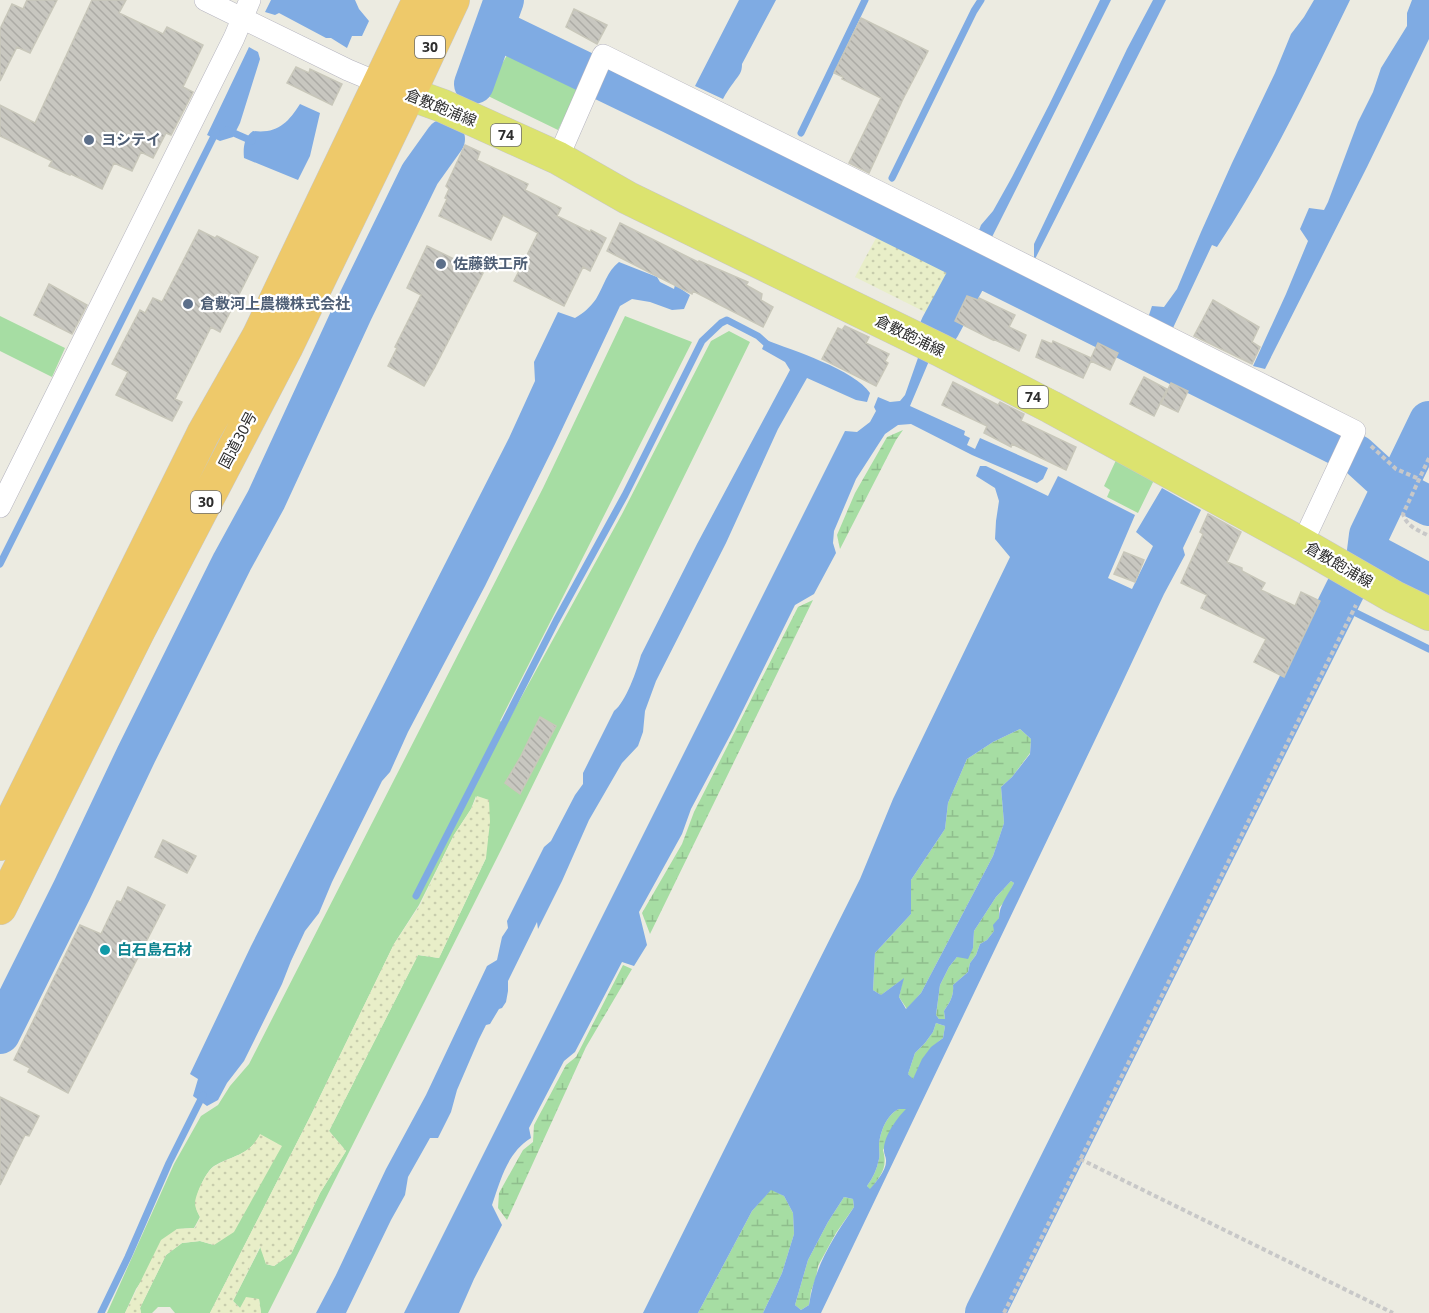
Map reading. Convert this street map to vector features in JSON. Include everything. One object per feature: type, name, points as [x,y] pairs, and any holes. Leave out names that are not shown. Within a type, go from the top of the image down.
[{"type":"highway","name":"国道30号","points":[[0,908],[138,632],[286,348],[394,89],[419,0]]},
{"type":"highway","name":"国道30号","points":[[0,844],[203,434],[394,89],[453,0]]},
{"type":"main road","name":"倉敷飽浦線","points":[[394,89],[443,106],[558,158],[628,198],[940,350],[1051,407],[1394,597],[1429,614]]},
{"type":"street","points":[[206,0],[246,9],[394,89]]},
{"type":"street","points":[[0,507],[246,9]]},
{"type":"street","points":[[558,158],[603,55],[938,221],[1349,444],[1302,544]]},
{"type":"path","points":[[1349,444],[1419,479]]},
{"type":"path","points":[[1429,458],[1403,514],[1405,521],[1411,527],[1429,536]]},
{"type":"path","points":[[1004,1313],[1356,605]]},
{"type":"path","points":[[1080,1159],[1393,1313]]},
{"type":"green space","points":[[512,47],[582,82],[558,130],[484,94]]},
{"type":"green space","points":[[0,316],[65,348],[52,377],[0,351]]},
{"type":"green space","points":[[625,316],[692,342],[500,721],[506,725],[622,514],[711,341],[729,331],[750,342],[501,850],[268,1313],[261,1313],[259,1299],[240,1308],[233,1301],[261,1246],[266,1264],[274,1266],[291,1254],[320,1193],[346,1151],[329,1131],[418,955],[439,958],[486,858],[476,796],[419,905],[394,944],[311,1115],[210,1313],[175,1313],[170,1307],[158,1307],[152,1313],[141,1313],[140,1308],[166,1255],[182,1243],[200,1241],[214,1245],[260,1135],[251,1147],[211,1169],[196,1199],[200,1217],[194,1228],[177,1229],[136,1289],[125,1313],[107,1313],[174,1164],[201,1116],[218,1105],[230,1086],[249,1064],[543,488]]},
{"type":"green space","points":[[903,430],[840,549],[837,535],[855,493],[887,437]]},
{"type":"green space","points":[[1117,458],[1155,478],[1138,513],[1107,497],[1110,490],[1104,486]]},
{"type":"green space","points":[[813,600],[650,934],[642,913],[682,844],[694,812],[798,607]]},
{"type":"green space","points":[[1020,729],[1031,739],[1030,753],[1012,777],[1001,787],[1004,823],[993,856],[921,993],[907,1009],[899,997],[903,979],[881,995],[873,990],[875,953],[911,914],[911,880],[945,829],[948,803],[967,759],[993,742]]},
{"type":"green space","points":[[1011,881],[1014,883],[999,908],[999,918],[994,931],[987,940],[980,944],[968,972],[953,985],[951,999],[944,1011],[945,1019],[939,1019],[936,1015],[940,985],[949,967],[957,957],[973,948],[974,931],[996,897]]},
{"type":"green space","points":[[623,965],[632,969],[586,1047],[507,1220],[498,1208],[499,1193],[523,1150],[533,1142],[534,1125],[566,1065],[576,1057]]},
{"type":"green space","points":[[936,1023],[945,1026],[943,1038],[928,1052],[913,1080],[908,1074],[915,1053],[933,1032]]},
{"type":"green space","points":[[899,1109],[907,1109],[883,1150],[884,1167],[870,1190],[867,1186],[878,1163],[883,1129],[891,1115]]},
{"type":"green space","points":[[771,1189],[784,1196],[793,1213],[794,1234],[782,1273],[763,1313],[698,1313],[752,1211]]},
{"type":"green space","points":[[844,1197],[853,1199],[854,1207],[836,1233],[818,1266],[809,1305],[801,1310],[795,1305],[808,1260]]},
{"type":"sand","points":[[882,227],[965,270],[939,319],[855,277]]},
{"type":"sand","points":[[477,796],[489,800],[490,822],[486,858],[439,958],[418,955],[329,1131],[346,1151],[320,1193],[291,1254],[274,1266],[266,1264],[260,1247],[233,1301],[240,1308],[246,1297],[259,1299],[261,1313],[210,1313],[311,1115],[394,944],[420,905],[454,835]]},
{"type":"sand","points":[[260,1134],[282,1146],[234,1232],[214,1245],[200,1241],[182,1243],[166,1255],[140,1308],[141,1313],[125,1313],[161,1240],[177,1229],[195,1228],[200,1217],[195,1203],[208,1172],[215,1166],[246,1151]]},
{"type":"water","points":[[271,0],[355,0],[369,21],[362,36],[352,36],[347,48],[279,13],[275,15],[265,12]]},
{"type":"water","points":[[739,0],[776,0],[742,64],[740,74],[723,99],[695,86]]},
{"type":"water","points":[[1100,0],[1111,0],[991,239],[978,233],[1012,177]]},
{"type":"water","points":[[1153,0],[1166,0],[1034,261],[1034,244],[1127,49]]},
{"type":"water","points":[[1314,0],[1350,0],[1288,126],[1217,247],[1212,245],[1173,328],[1148,318],[1152,306],[1164,307],[1177,289],[1291,34]]},
{"type":"water","points":[[1412,0],[1429,0],[1429,39],[1265,369],[1253,366],[1308,241],[1300,229],[1309,208],[1324,210],[1328,202],[1381,68],[1407,26],[1407,13]]},
{"type":"water","points":[[249,47],[258,52],[260,59],[240,123],[233,137],[220,141],[207,135]]},
{"type":"water","points":[[300,104],[320,113],[310,156],[298,180],[244,158],[245,143],[250,133],[269,131],[281,126]]},
{"type":"water","points":[[619,262],[657,277],[660,282],[674,289],[675,285],[690,295],[684,309],[672,310],[650,302],[632,299],[620,306],[485,586],[408,732],[390,772],[382,781],[319,913],[305,931],[244,1061],[227,1083],[218,1100],[207,1106],[193,1096],[198,1079],[190,1074],[251,946],[509,438],[535,381],[534,362],[558,312],[575,318],[584,312],[596,299],[609,274]]},
{"type":"water","points":[[766,340],[851,376],[870,393],[867,402],[856,400],[807,378],[778,429],[726,543],[656,681],[645,711],[643,732],[638,746],[622,763],[589,820],[538,929],[537,922],[508,981],[506,1002],[490,1024],[486,1025],[479,1039],[457,1090],[451,1112],[438,1138],[430,1138],[408,1177],[405,1195],[346,1313],[316,1313],[386,1169],[426,1095],[487,966],[497,960],[502,937],[508,928],[507,921],[544,847],[551,841],[583,784],[583,773],[614,711],[627,693],[641,655],[697,544],[790,370],[785,362],[762,349]]},
{"type":"water","points":[[919,355],[929,361],[910,406],[965,431],[964,435],[970,438],[967,445],[975,449],[980,438],[1048,468],[1043,479],[1037,483],[972,455],[911,424],[898,425],[885,434],[856,479],[834,531],[833,543],[836,553],[814,594],[795,605],[691,809],[682,834],[639,912],[647,945],[634,966],[622,962],[575,1052],[564,1061],[529,1128],[531,1138],[516,1151],[506,1167],[492,1205],[502,1225],[459,1313],[404,1313],[845,431],[857,432],[870,422],[876,411],[874,407],[878,397],[890,402],[900,401],[905,395]]},
{"type":"water","points":[[980,466],[986,466],[1048,496],[1058,476],[1135,515],[1108,578],[1132,589],[1153,546],[1136,532],[1162,488],[1201,510],[1183,548],[1185,555],[1164,594],[821,1313],[763,1313],[782,1273],[794,1234],[793,1213],[784,1196],[771,1190],[752,1211],[698,1313],[643,1313],[860,879],[893,799],[1010,557],[995,539],[999,501],[995,488],[976,476]],"holes":[[[1020,729],[1031,739],[1030,754],[1001,787],[1004,823],[993,856],[921,993],[906,1009],[899,997],[904,978],[881,995],[873,990],[875,953],[911,914],[911,880],[945,829],[948,803],[967,759],[993,742]],[[1011,881],[1014,883],[1002,904],[999,918],[993,925],[994,931],[987,940],[980,944],[968,972],[953,985],[951,999],[944,1011],[945,1019],[939,1019],[936,1015],[940,985],[957,957],[968,959],[973,948],[974,931],[996,897]],[[936,1023],[945,1026],[943,1038],[931,1047],[922,1059],[913,1079],[908,1074],[915,1053],[933,1032]],[[899,1109],[906,1109],[888,1134],[884,1146],[885,1168],[870,1189],[867,1186],[878,1163],[881,1135],[891,1115]],[[844,1197],[853,1199],[854,1207],[832,1242],[815,1277],[809,1305],[801,1310],[795,1305],[808,1260]]]},
{"type":"water","points":[[1407,562],[1429,574],[1429,590],[1396,572],[1401,563]]},
{"type":"building","points":[[27,0],[57,0],[30,53],[17,47],[0,81],[0,29],[12,4],[23,9]]},
{"type":"building","points":[[92,0],[126,0],[119,13],[163,34],[167,27],[203,45],[183,87],[193,92],[171,135],[166,133],[153,158],[141,152],[132,171],[114,163],[102,189],[49,166],[52,161],[0,136],[0,105],[35,123]]},
{"type":"building","points":[[574,9],[607,25],[597,44],[566,27]]},
{"type":"building","points":[[861,18],[928,51],[869,173],[849,163],[881,98],[834,73]]},
{"type":"building","points":[[296,67],[309,73],[310,69],[342,84],[332,105],[287,83]]},
{"type":"building","points":[[465,145],[480,152],[477,160],[528,184],[525,190],[561,208],[557,216],[606,238],[590,271],[583,267],[564,306],[514,281],[538,233],[503,215],[491,240],[439,216],[447,199],[445,198],[449,189],[446,186]]},
{"type":"building","points":[[620,223],[698,262],[748,282],[746,285],[762,294],[761,300],[773,307],[763,327],[607,251]]},
{"type":"building","name":"倉敷河上農機株式会社","points":[[199,230],[215,238],[217,236],[258,257],[220,332],[211,327],[175,399],[182,402],[172,421],[116,395],[128,372],[112,364],[140,310],[145,313],[153,298],[162,302]]},
{"type":"building","points":[[427,246],[483,273],[424,386],[388,366],[421,295],[407,288]]},
{"type":"building","points":[[49,284],[87,305],[72,334],[34,315]]},
{"type":"building","points":[[967,296],[978,300],[979,298],[1015,315],[1009,327],[1026,335],[1019,351],[955,321]]},
{"type":"building","points":[[1213,300],[1259,327],[1252,342],[1260,347],[1252,364],[1194,336]]},
{"type":"building","points":[[845,326],[869,337],[866,343],[889,354],[885,361],[888,363],[876,386],[822,359],[838,328],[842,330]]},
{"type":"building","points":[[1042,340],[1052,344],[1053,341],[1091,358],[1098,343],[1118,353],[1110,370],[1091,361],[1083,378],[1036,357]]},
{"type":"building","points":[[1144,377],[1167,389],[1154,416],[1130,404]]},
{"type":"building","points":[[953,382],[998,405],[1000,402],[1024,414],[1021,421],[1076,447],[1066,470],[984,433],[987,426],[942,405]]},
{"type":"building","points":[[1171,383],[1188,391],[1178,412],[1161,404]]},
{"type":"building","points":[[1208,514],[1241,532],[1227,562],[1242,568],[1242,571],[1265,583],[1261,590],[1295,606],[1301,592],[1320,601],[1284,677],[1254,662],[1266,639],[1201,608],[1207,595],[1181,583],[1203,534],[1200,532]]},
{"type":"building","points":[[1124,552],[1144,560],[1135,582],[1114,574]]},
{"type":"building","points":[[540,717],[556,726],[520,794],[505,783]]},
{"type":"building","points":[[163,840],[196,856],[187,873],[155,857]]},
{"type":"building","points":[[128,887],[165,905],[68,1093],[28,1072],[30,1068],[14,1060],[80,925],[101,934],[117,901],[121,902]]},
{"type":"building","points":[[0,1097],[39,1116],[29,1136],[25,1135],[0,1185]]},
{"type":"waterway","points":[[474,84],[504,0]]},
{"type":"waterway","points":[[801,133],[865,0]]},
{"type":"waterway","points":[[892,178],[981,0]]},
{"type":"waterway","points":[[494,28],[672,114],[1357,455],[1392,487],[1369,535],[1367,551],[1429,584]]},
{"type":"waterway","points":[[693,124],[696,117]]},
{"type":"waterway","points":[[227,130],[252,141]]},
{"type":"waterway","points":[[0,564],[216,132]]},
{"type":"waterway","points":[[0,1034],[232,562],[266,500],[354,309],[420,174],[445,139]]},
{"type":"waterway","points":[[783,169],[787,162]]},
{"type":"waterway","points":[[873,214],[875,208]]},
{"type":"waterway","points":[[386,213],[397,219]]},
{"type":"waterway","points":[[971,263],[974,257]]},
{"type":"waterway","points":[[940,327],[974,264]]},
{"type":"waterway","points":[[1018,287],[1021,281]]},
{"type":"waterway","points":[[416,896],[556,621],[625,495],[702,341],[727,320],[758,336],[768,345]]},
{"type":"waterway","points":[[1156,355],[1159,347]]},
{"type":"waterway","points":[[1242,397],[1246,389]]},
{"type":"waterway","points":[[1429,421],[1401,479],[1392,487],[1429,506]]},
{"type":"waterway","points":[[985,1313],[1346,588]]},
{"type":"waterway","points":[[1338,604],[1429,649]]},
{"type":"waterway","points":[[101,1313],[169,1163],[203,1095]]},
{"type":"place","name":"ヨシテイ","points":[[89,140]]},
{"type":"place","name":"佐藤鉄工所","points":[[441,264]]},
{"type":"place","name":"倉敷河上農機株式会社","points":[[188,304]]},
{"type":"place","name":"白石島石材","points":[[105,950]]}]
